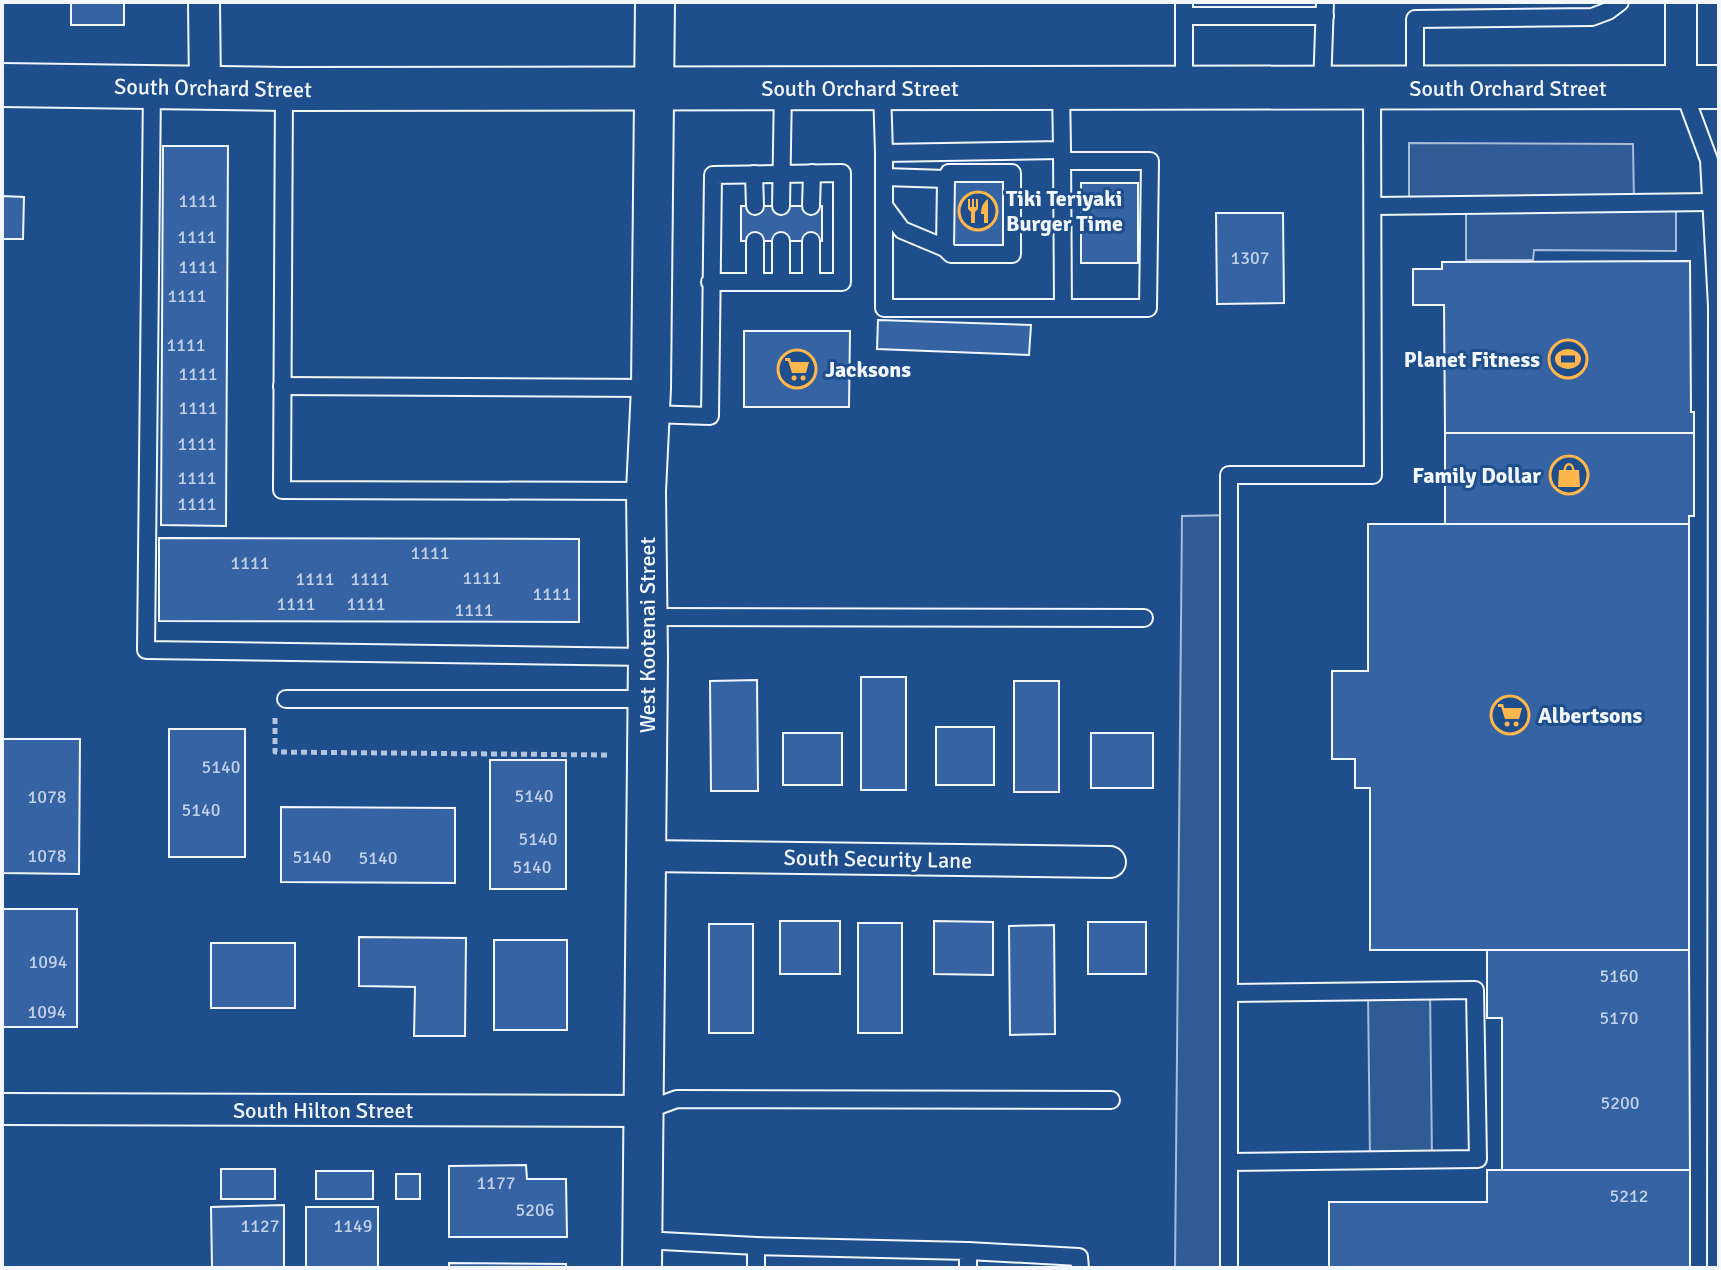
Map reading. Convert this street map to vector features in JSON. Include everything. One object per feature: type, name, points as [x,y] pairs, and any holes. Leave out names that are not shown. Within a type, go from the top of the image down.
[{"type":"main road","name":"South Orchard Street","points":[[2,85],[284,89],[1700,87]]},
{"type":"street","points":[[204,2],[205,88]]},
{"type":"street","name":"West Kootenai Street","points":[[642,1254],[648,657],[646,491],[655,2]]},
{"type":"street","points":[[1681,2],[1700,87]]},
{"type":"street","name":"South Security Lane","points":[[646,856],[1110,862]]},
{"type":"street","name":"South Hilton Street","points":[[2,1109],[644,1111]]},
{"type":"lane","points":[[1415,88],[1415,19],[1592,17],[1620,2]]},
{"type":"lane","points":[[1184,88],[1184,9],[1325,9],[1322,89]]},
{"type":"lane","points":[[152,87],[146,650],[648,657]]},
{"type":"lane","points":[[1700,87],[1709,160],[1717,306],[1716,1268]]},
{"type":"lane","points":[[781,206],[783,88]]},
{"type":"lane","points":[[882,88],[884,308],[1148,308],[1150,161],[884,153]]},
{"type":"lane","points":[[1061,88],[1063,308]]},
{"type":"lane","points":[[284,89],[282,490],[646,491]]},
{"type":"lane","points":[[1229,1268],[1229,475],[1373,475],[1372,89]]},
{"type":"lane","points":[[811,206],[812,173]]},
{"type":"lane","points":[[282,386],[650,401],[710,416],[710,282],[713,175],[842,173],[842,282],[710,282]]},
{"type":"lane","points":[[885,207],[902,230],[945,248],[951,254],[1012,254],[1012,173],[949,173],[946,179],[945,248]]},
{"type":"lane","points":[[754,174],[755,206]]},
{"type":"lane","points":[[884,177],[946,179]]},
{"type":"lane","points":[[1373,206],[1711,202]]},
{"type":"lane","points":[[755,241],[755,282]]},
{"type":"lane","points":[[781,241],[781,282]]},
{"type":"lane","points":[[811,241],[811,282]]},
{"type":"lane","points":[[648,617],[1144,618]]},
{"type":"lane","points":[[286,699],[647,699]]},
{"type":"lane","points":[[1229,993],[1475,990],[1478,1159],[1229,1162]]},
{"type":"lane","points":[[644,1111],[677,1099],[1111,1100]]},
{"type":"lane","points":[[756,1246],[756,1268]]},
{"type":"lane","points":[[642,1254],[756,1246],[968,1259],[1079,1257],[1080,1268]]},
{"type":"path","points":[[275,716],[275,752],[608,755]]},
{"type":"shaded area","points":[[1409,143],[1633,144],[1634,203],[1676,203],[1676,251],[1534,250],[1533,260],[1466,260],[1466,205],[1409,205]]},
{"type":"shaded area","points":[[1232,515],[1227,1268],[1175,1268],[1182,516]]},
{"type":"shaded area","points":[[1430,990],[1432,1160],[1370,1161],[1368,991]]},
{"type":"building","points":[[71,2],[124,2],[124,25],[71,25]]},
{"type":"building","points":[[163,146],[228,146],[226,526],[161,525]]},
{"type":"building","name":"Tiki Teriyaki Burger Time","points":[[950,177],[1007,177],[1007,245],[950,245]]},
{"type":"building","points":[[1081,183],[1138,183],[1138,263],[1081,263]]},
{"type":"building","points":[[2,196],[24,197],[23,239],[2,239]]},
{"type":"building","points":[[741,206],[822,206],[822,241],[741,241]]},
{"type":"building","points":[[1216,213],[1283,213],[1284,303],[1217,304]]},
{"type":"building","name":"Planet Fitness","points":[[1690,261],[1691,412],[1694,412],[1694,433],[1445,433],[1444,305],[1413,305],[1413,269],[1442,269],[1442,262]]},
{"type":"building","points":[[878,320],[1031,325],[1029,355],[877,349]]},
{"type":"building","name":"Jacksons","points":[[744,331],[850,331],[849,407],[744,407]]},
{"type":"building","name":"Family Dollar","points":[[1445,433],[1694,433],[1694,516],[1689,516],[1689,524],[1445,524]]},
{"type":"building","name":"Albertsons","points":[[1368,524],[1689,524],[1689,950],[1370,950],[1370,788],[1355,788],[1355,759],[1332,759],[1332,671],[1368,671]]},
{"type":"building","points":[[159,538],[579,539],[579,622],[159,621]]},
{"type":"building","points":[[861,677],[906,677],[906,790],[861,790]]},
{"type":"building","points":[[757,680],[758,791],[711,791],[710,681]]},
{"type":"building","points":[[1014,681],[1059,681],[1059,792],[1014,792]]},
{"type":"building","points":[[936,727],[994,727],[994,785],[936,785]]},
{"type":"building","points":[[169,729],[245,729],[245,857],[169,857]]},
{"type":"building","points":[[783,733],[842,733],[842,785],[783,785]]},
{"type":"building","points":[[1091,733],[1153,733],[1153,788],[1091,788]]},
{"type":"building","points":[[2,739],[80,739],[79,874],[2,873]]},
{"type":"building","points":[[490,760],[566,760],[566,889],[490,889]]},
{"type":"building","points":[[281,807],[455,808],[455,883],[281,882]]},
{"type":"building","points":[[2,909],[77,909],[77,1027],[2,1027]]},
{"type":"building","points":[[780,921],[840,921],[840,974],[780,974]]},
{"type":"building","points":[[934,921],[993,922],[993,975],[934,974]]},
{"type":"building","points":[[1088,922],[1146,922],[1146,974],[1088,974]]},
{"type":"building","points":[[858,923],[902,923],[902,1033],[858,1033]]},
{"type":"building","points":[[709,924],[753,924],[753,1033],[709,1033]]},
{"type":"building","points":[[1054,925],[1055,1034],[1010,1035],[1009,926]]},
{"type":"building","points":[[359,937],[466,938],[465,1036],[414,1036],[415,987],[359,986]]},
{"type":"building","points":[[494,940],[567,940],[567,1030],[494,1030]]},
{"type":"building","points":[[211,943],[295,943],[295,1008],[211,1008]]},
{"type":"building","points":[[1487,950],[1689,950],[1690,1170],[1502,1170],[1502,1018],[1487,1018]]},
{"type":"building","points":[[526,1165],[527,1179],[566,1179],[567,1237],[449,1237],[449,1166]]},
{"type":"building","points":[[221,1169],[275,1169],[275,1199],[221,1199]]},
{"type":"building","points":[[1487,1170],[1690,1170],[1690,1268],[1329,1268],[1329,1202],[1487,1202]]},
{"type":"building","points":[[316,1171],[373,1171],[373,1199],[316,1199]]},
{"type":"building","points":[[396,1174],[420,1174],[420,1199],[396,1199]]},
{"type":"building","points":[[284,1205],[284,1268],[212,1268],[211,1207]]},
{"type":"building","points":[[306,1207],[378,1207],[378,1268],[306,1268]]},
{"type":"building","points":[[449,1263],[566,1264],[566,1268],[449,1268]]},
{"type":"place","name":"Tiki Teriyaki Burger Time","points":[[978,211]]},
{"type":"place","name":"Planet Fitness","points":[[1568,359]]},
{"type":"place","name":"Jacksons","points":[[797,369]]},
{"type":"place","name":"Family Dollar","points":[[1569,475]]},
{"type":"place","name":"Albertsons","points":[[1510,715]]}]
